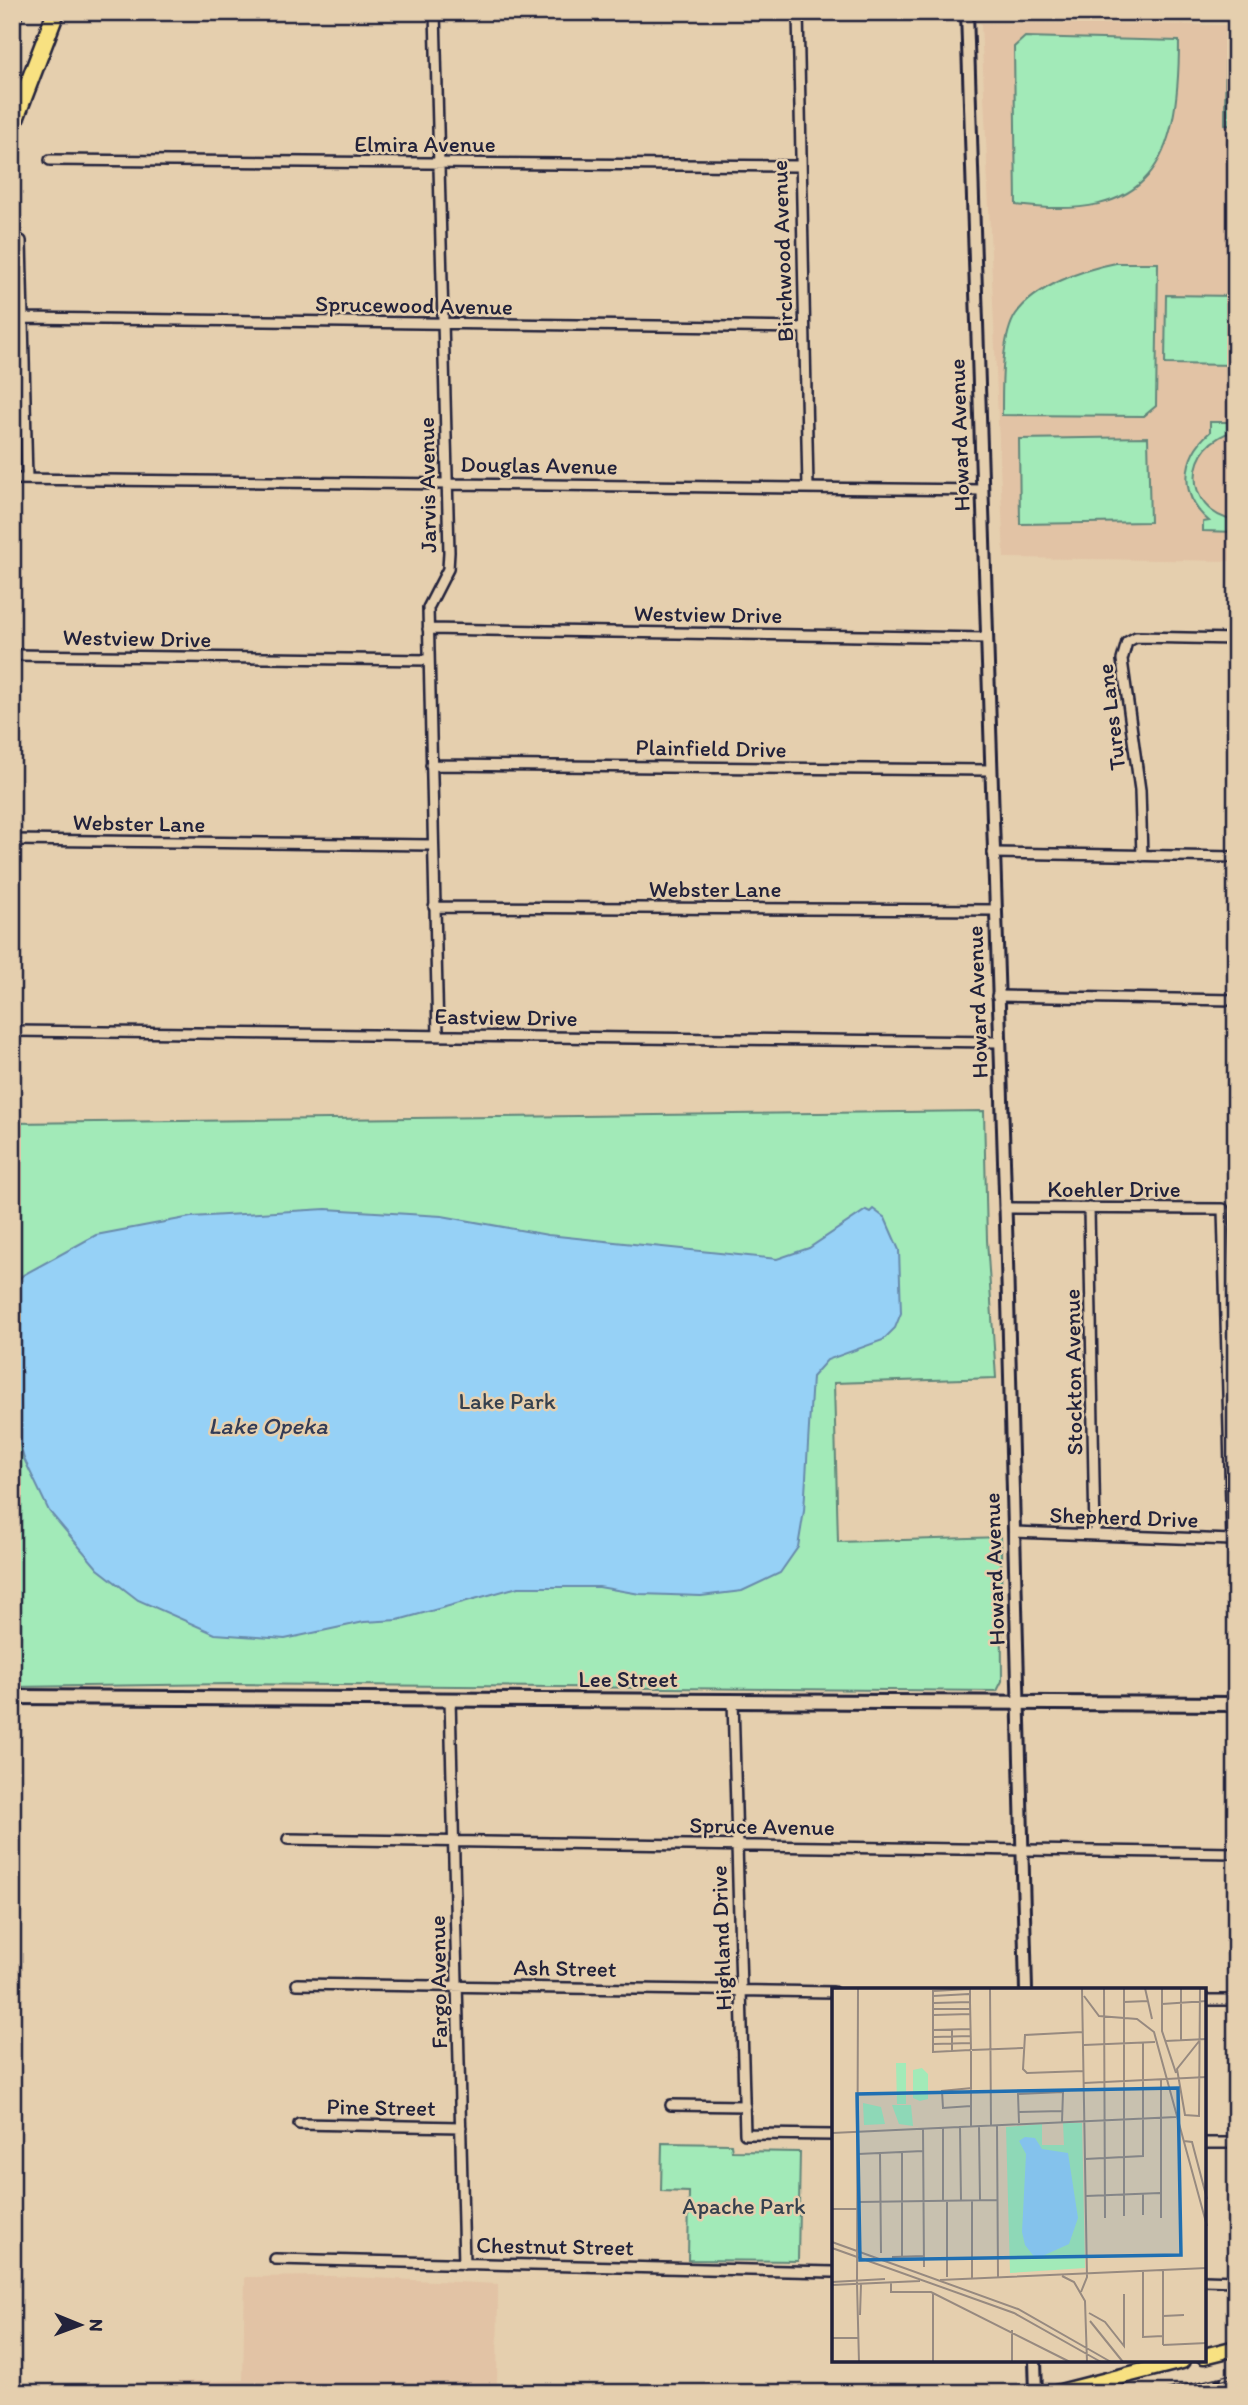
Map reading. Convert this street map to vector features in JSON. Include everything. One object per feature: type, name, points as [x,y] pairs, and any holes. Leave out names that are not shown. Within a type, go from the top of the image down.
[{"type":"highway","points":[[12,18],[14,12]]},
{"type":"highway","points":[[12,127],[56,12]]},
{"type":"main road","name":"Lee Street","points":[[15,1698],[1236,1704]]},
{"type":"main road","points":[[1206,2356],[1236,2348]]},
{"type":"main road","points":[[1056,2393],[1174,2363]]},
{"type":"street","name":"Jarvis Avenue","points":[[435,12],[448,569],[428,608],[438,1035]]},
{"type":"street","name":"Birchwood Avenue","points":[[798,12],[799,166],[808,488]]},
{"type":"street","name":"Howard Avenue","points":[[967,12],[1005,1208],[1026,1988]]},
{"type":"street","name":"Elmira Avenue","points":[[50,160],[799,166]]},
{"type":"street","points":[[21,240],[27,479]]},
{"type":"street","name":"Sprucewood Avenue","points":[[23,318],[804,328]]},
{"type":"street","name":"Douglas Avenue","points":[[12,479],[982,490]]},
{"type":"street","name":"Westview Drive","points":[[428,629],[987,638]]},
{"type":"street","name":"Tures Lane","points":[[1142,856],[1141,800],[1123,678],[1122,651],[1127,642],[1136,637],[1236,639]]},
{"type":"street","name":"Westview Drive","points":[[12,655],[429,660]]},
{"type":"street","name":"Plainfield Drive","points":[[431,765],[990,770]]},
{"type":"street","name":"Webster Lane","points":[[12,840],[432,845]]},
{"type":"street","points":[[993,853],[1236,858]]},
{"type":"street","name":"Webster Lane","points":[[434,907],[995,910]]},
{"type":"street","points":[[997,996],[1236,1000]]},
{"type":"street","name":"Eastview Drive","points":[[12,1031],[999,1042]]},
{"type":"street","name":"Koehler Drive","points":[[1005,1208],[1223,1209],[1232,1540]]},
{"type":"street","name":"Stockton Avenue","points":[[1089,1208],[1095,1535]]},
{"type":"street","name":"Shepherd Drive","points":[[1014,1532],[1232,1540]]},
{"type":"street","name":"Fargo Avenue","points":[[450,1699],[464,2264]]},
{"type":"street","name":"Highland Drive","points":[[733,1700],[745,2134],[832,2136]]},
{"type":"street","name":"Spruce Avenue","points":[[288,1839],[1236,1853]]},
{"type":"street","name":"Ash Street","points":[[297,1984],[832,1992]]},
{"type":"street","points":[[1206,2000],[1236,2000]]},
{"type":"street","points":[[671,2105],[744,2106]]},
{"type":"street","name":"Pine Street","points":[[299,2124],[461,2127]]},
{"type":"street","points":[[1206,2143],[1236,2143]]},
{"type":"street","name":"Chestnut Street","points":[[275,2259],[832,2272]]},
{"type":"street","points":[[1206,2280],[1236,2281]]},
{"type":"street","points":[[1035,2363],[1036,2393]]},
{"type":"shaded area","points":[[981,23],[1236,25],[1236,561],[1004,558]]},
{"type":"shaded area","points":[[330,2276],[498,2284],[497,2393],[12,2393],[12,2387],[243,2380],[245,2277]]},
{"type":"green space","points":[[1025,37],[1179,41],[1178,84],[1173,121],[1163,151],[1148,176],[1127,193],[1098,204],[1062,208],[1016,205],[1014,47]]},
{"type":"green space","points":[[1226,37],[1236,38],[1236,125],[1225,124]]},
{"type":"green space","points":[[1116,263],[1158,263],[1156,406],[1144,416],[1002,415],[1005,349],[1007,335],[1016,314],[1024,304],[1048,287],[1076,274]]},
{"type":"green space","points":[[1166,295],[1236,296],[1236,365],[1165,364]]},
{"type":"green space","points":[[1210,422],[1236,422],[1236,431],[1219,438],[1206,448],[1198,462],[1198,491],[1205,505],[1218,515],[1236,521],[1236,532],[1203,531],[1203,522],[1209,521],[1192,500],[1188,488],[1187,476],[1193,453],[1210,432]]},
{"type":"green space","points":[[1148,437],[1150,522],[1020,524],[1019,439]]},
{"type":"green space","name":"Lake Park","points":[[984,1111],[987,1240],[996,1378],[834,1383],[838,1542],[1001,1537],[1002,1681],[997,1691],[231,1684],[12,1687],[12,1123]]},
{"type":"green space","name":"Apache Park","points":[[662,2143],[731,2144],[732,2151],[800,2152],[798,2261],[688,2260],[689,2192],[661,2191]]},
{"type":"water","name":"Lake Opeka","points":[[326,1209],[442,1216],[548,1235],[777,1259],[809,1248],[866,1210],[870,1212],[873,1209],[885,1218],[899,1250],[901,1313],[895,1328],[883,1340],[827,1360],[812,1377],[804,1511],[798,1547],[780,1573],[742,1591],[701,1596],[640,1594],[599,1587],[518,1587],[398,1620],[364,1622],[285,1639],[215,1634],[138,1600],[98,1569],[49,1511],[24,1459],[12,1417],[12,1285],[23,1275],[96,1235],[191,1217]]},
{"type":"railway","points":[[1160,2393],[1236,2375]]}]
